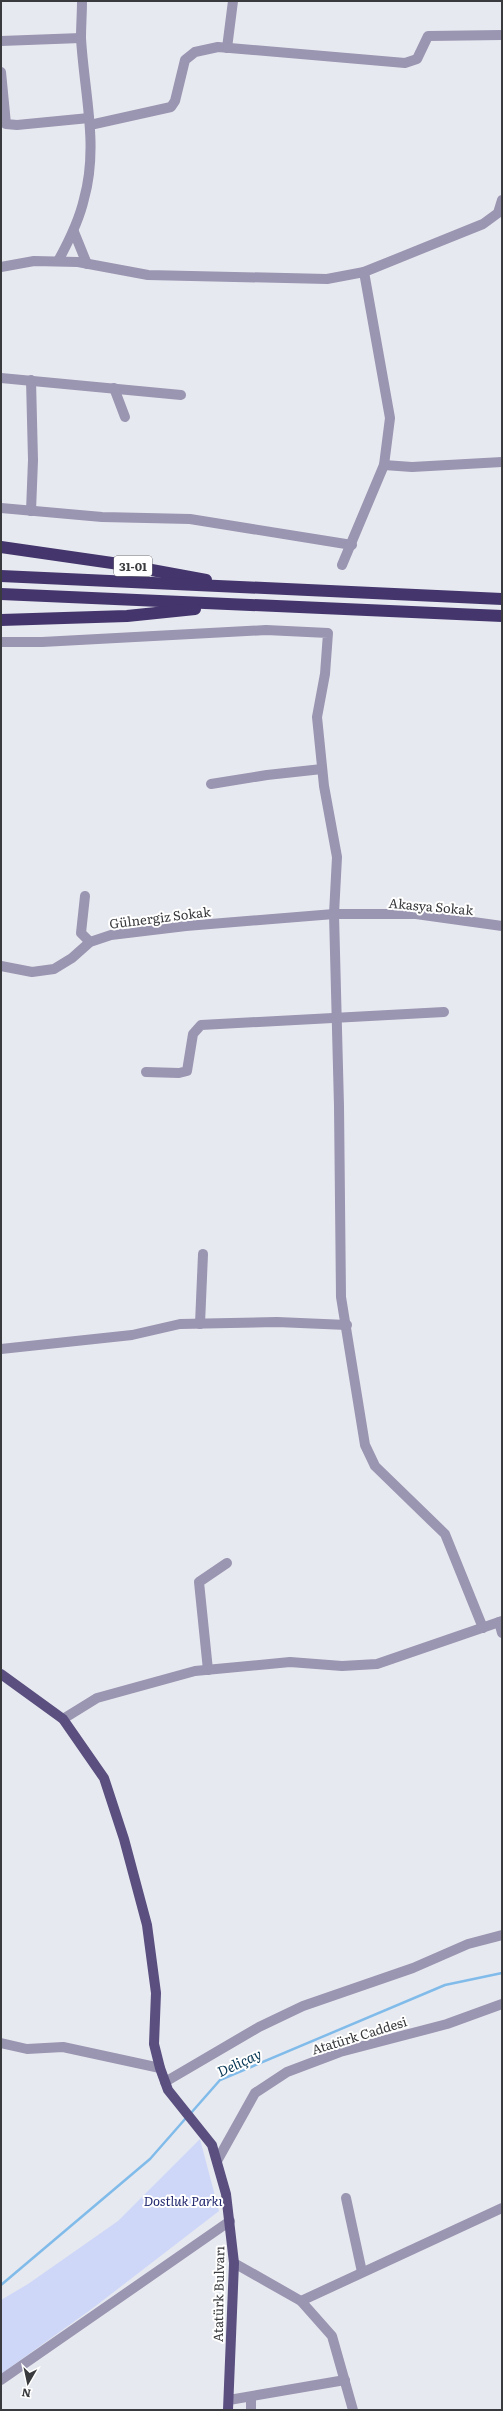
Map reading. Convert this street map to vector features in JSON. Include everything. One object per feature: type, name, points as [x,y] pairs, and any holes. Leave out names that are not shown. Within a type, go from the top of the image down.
[{"type":"highway","name":"31-01","points":[[1,547],[119,564],[264,589],[502,599]]},
{"type":"highway","points":[[1,576],[264,589]]},
{"type":"highway","points":[[1,594],[502,616]]},
{"type":"highway","points":[[1,620],[127,616],[190,609],[263,606]]},
{"type":"main road","points":[[1,1674],[63,1719],[104,1778],[124,1839],[148,1932],[156,1994],[154,2044],[160,2068],[167,2086]]},
{"type":"main road","name":"Atatürk Bulvarı","points":[[167,2086],[212,2145],[230,2221],[234,2263],[228,2405]]},
{"type":"street","points":[[58,261],[74,232],[85,198],[91,156],[90,122],[81,38],[82,1]]},
{"type":"street","points":[[227,48],[233,1]]},
{"type":"street","points":[[1,72],[6,124],[17,125],[90,122],[171,106],[175,101],[185,60],[195,52],[218,47],[405,63],[417,59],[428,36],[502,35]]},
{"type":"street","points":[[1,41],[81,38]]},
{"type":"street","points":[[1,267],[34,261],[58,261],[87,264],[148,275],[327,279],[364,272],[483,224],[498,213],[502,200]]},
{"type":"street","points":[[74,232],[87,264]]},
{"type":"street","points":[[342,565],[352,545],[384,466],[390,418],[364,272]]},
{"type":"street","points":[[1,378],[114,388],[181,396]]},
{"type":"street","points":[[31,380],[33,460],[31,511]]},
{"type":"street","points":[[114,388],[126,417]]},
{"type":"street","points":[[384,466],[412,467],[502,462]]},
{"type":"street","points":[[1,508],[102,517],[190,519],[352,545]]},
{"type":"street","points":[[1,642],[42,642],[266,630],[328,633],[324,674],[317,717],[322,769],[337,857],[334,914],[342,1297],[366,1445],[375,1466],[445,1534],[483,1628]]},
{"type":"street","points":[[211,784],[267,775],[322,769]]},
{"type":"street","points":[[85,896],[82,933],[90,942]]},
{"type":"street","name":"Akasya Sokak","points":[[334,914],[416,914],[502,926]]},
{"type":"street","name":"Gülnergiz Sokak","points":[[1,966],[32,972],[54,970],[72,958],[90,942],[112,934],[334,914]]},
{"type":"street","points":[[146,1072],[180,1073],[187,1070],[193,1034],[201,1025],[444,1012]]},
{"type":"street","points":[[200,1324],[203,1254]]},
{"type":"street","points":[[1,1349],[132,1335],[180,1324],[276,1322],[347,1325]]},
{"type":"street","points":[[208,1670],[199,1582],[227,1563]]},
{"type":"street","points":[[63,1719],[97,1698],[195,1672],[290,1662],[342,1666],[377,1664],[501,1622],[502,1633]]},
{"type":"street","points":[[167,2086],[259,2027],[303,2006],[413,1968],[468,1944],[502,1935]]},
{"type":"street","name":"Atatürk Caddesi","points":[[217,2161],[255,2093],[287,2072],[340,2052],[447,2024],[502,2004]]},
{"type":"street","points":[[1,2043],[27,2049],[63,2047],[160,2068]]},
{"type":"street","points":[[346,2198],[362,2272]]},
{"type":"street","points":[[301,2301],[502,2208]]},
{"type":"street","points":[[1,2380],[230,2221]]},
{"type":"street","points":[[234,2263],[301,2301],[332,2336],[353,2410]]},
{"type":"street","points":[[228,2405],[251,2397],[345,2380]]},
{"type":"street","points":[[251,2397],[252,2410]]},
{"type":"green space","name":"Dostluk Parkı","points":[[200,2139],[219,2211],[93,2308],[1,2374],[1,2300],[28,2284],[118,2221]]},
{"type":"waterway","name":"Deliçay","points":[[191,2113],[220,2080],[445,1985],[502,1973]]},
{"type":"waterway","name":"Deliçay","points":[[1,2285],[150,2159],[186,2118]]}]
